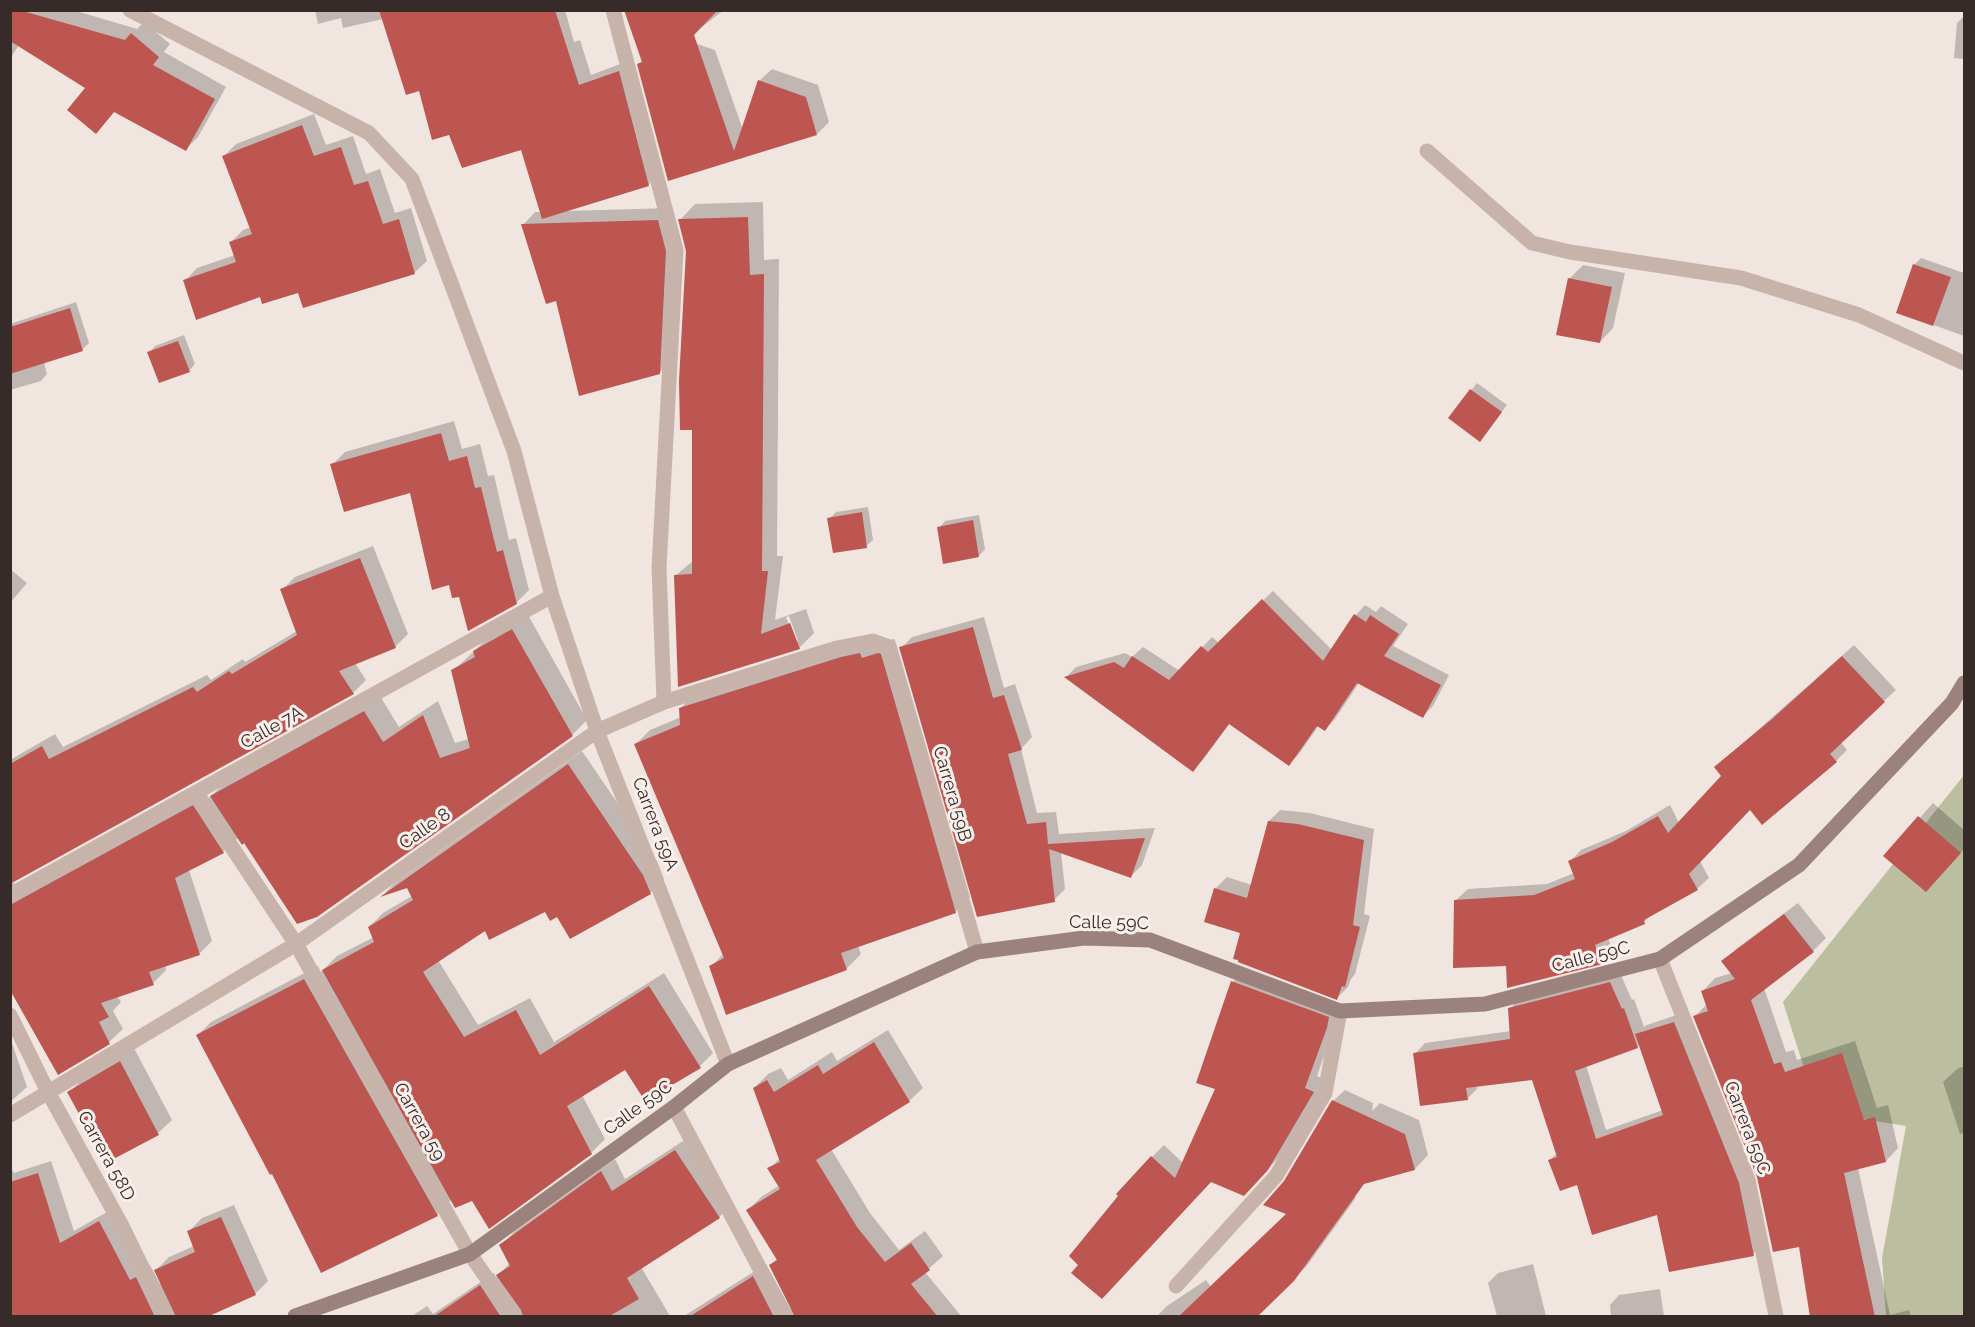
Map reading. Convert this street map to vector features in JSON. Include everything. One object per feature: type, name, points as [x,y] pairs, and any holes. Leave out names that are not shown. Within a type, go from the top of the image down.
[{"type":"street","name":"Carrera 59A","points":[[130,10],[369,133],[412,179],[514,451],[552,596],[597,731],[728,1064]]},
{"type":"street","points":[[615,11],[676,250],[659,568],[664,702]]},
{"type":"street","points":[[1426,151],[1532,243],[1570,252],[1741,278],[1859,315],[1965,363]]},
{"type":"street","name":"Calle 7A","points":[[10,895],[552,596]]},
{"type":"street","name":"Calle 8","points":[[10,1115],[296,944],[597,731],[664,702],[837,648],[873,641],[889,647]]},
{"type":"street","name":"Carrera 59B","points":[[889,647],[977,952]]},
{"type":"street","name":"Calle 59C","points":[[295,1317],[470,1254],[674,1107],[728,1064],[977,952],[1084,939],[1150,940],[1340,1011],[1485,1004],[1660,959],[1799,865],[1952,703],[1965,683]]},
{"type":"street","name":"Carrera 59","points":[[196,793],[296,944],[470,1254],[513,1317]]},
{"type":"street","name":"Carrera 59C","points":[[1660,959],[1748,1180],[1776,1317]]},
{"type":"street","points":[[1176,1286],[1276,1176],[1325,1093],[1340,1011]]},
{"type":"street","name":"Carrera 58D","points":[[10,1015],[48,1092],[123,1226],[166,1317]]},
{"type":"street","points":[[674,1107],[786,1317]]},
{"type":"green space","points":[[1964,775],[1964,1316],[1886,1316],[1882,1258],[1906,1126],[1818,1112],[1783,1002]]},
{"type":"building","points":[[10,10],[19,10],[125,40],[131,33],[159,57],[153,65],[215,99],[186,151],[114,112],[96,134],[67,110],[85,88],[10,41]]},
{"type":"building","points":[[379,10],[555,10],[579,85],[619,71],[649,186],[542,219],[521,150],[462,168],[449,135],[432,140],[419,91],[406,95]]},
{"type":"building","points":[[624,10],[718,10],[694,35],[734,151],[758,80],[806,97],[817,135],[668,181],[637,64],[642,62]]},
{"type":"building","points":[[302,125],[314,156],[341,147],[354,185],[368,181],[383,224],[399,219],[415,274],[303,308],[298,293],[262,304],[260,297],[196,320],[183,280],[236,262],[229,242],[252,234],[222,156]]},
{"type":"building","points":[[748,217],[750,275],[764,274],[762,571],[768,571],[761,634],[790,623],[800,649],[678,687],[674,575],[692,574],[692,430],[680,430],[679,381],[686,251],[678,219]]},
{"type":"building","points":[[658,220],[666,251],[660,374],[579,396],[556,301],[546,304],[521,224]]},
{"type":"building","points":[[1913,264],[1951,277],[1933,326],[1896,313]]},
{"type":"building","points":[[1568,278],[1612,287],[1600,343],[1556,335]]},
{"type":"building","points":[[70,308],[83,351],[10,374],[10,327]]},
{"type":"building","points":[[178,341],[190,372],[159,383],[147,352]]},
{"type":"building","points":[[1470,389],[1502,412],[1480,442],[1448,418]]},
{"type":"building","points":[[441,433],[449,461],[467,456],[475,488],[481,487],[497,552],[503,550],[517,604],[468,631],[459,597],[452,598],[449,585],[432,590],[410,493],[344,512],[330,464]]},
{"type":"building","points":[[862,512],[867,548],[833,553],[827,518]]},
{"type":"building","points":[[973,520],[979,557],[943,564],[937,527]]},
{"type":"building","points":[[360,558],[396,648],[339,671],[354,694],[10,884],[10,764],[42,746],[49,759],[193,687],[197,692],[229,671],[232,674],[297,635],[280,589]]},
{"type":"building","points":[[1262,599],[1323,661],[1354,614],[1366,622],[1370,615],[1399,634],[1384,656],[1441,685],[1423,718],[1357,683],[1325,731],[1317,726],[1289,766],[1229,724],[1193,772],[1064,677],[1114,662],[1124,668],[1132,656],[1169,680],[1201,646],[1208,652]]},
{"type":"building","points":[[973,627],[993,698],[1004,695],[1022,750],[1008,754],[1027,824],[1046,822],[1048,844],[1145,838],[1131,878],[1049,849],[1055,902],[977,917],[899,647]]},
{"type":"building","points":[[512,629],[573,736],[317,917],[297,924],[210,796],[364,711],[383,742],[423,715],[440,758],[470,748],[451,670],[475,657],[473,651]]},
{"type":"building","points":[[860,653],[862,658],[881,654],[956,913],[841,953],[847,970],[726,1015],[709,966],[724,958],[634,744],[680,725],[679,708]]},
{"type":"building","points":[[1842,656],[1885,702],[1830,754],[1837,762],[1762,825],[1750,810],[1689,874],[1698,890],[1644,920],[1645,924],[1595,945],[1603,964],[1507,988],[1506,966],[1453,968],[1454,900],[1534,895],[1575,879],[1568,861],[1612,842],[1658,816],[1668,833],[1721,776],[1714,767]]},
{"type":"building","points":[[568,764],[643,875],[651,894],[570,939],[557,917],[550,921],[545,912],[489,940],[485,931],[423,972],[464,1037],[516,1010],[540,1055],[649,986],[701,1068],[645,1101],[625,1070],[567,1106],[592,1154],[489,1229],[472,1201],[455,1208],[322,970],[374,942],[368,927],[413,900],[407,888],[380,897]]},
{"type":"building","points":[[193,805],[224,853],[175,878],[200,955],[149,972],[154,985],[101,1003],[109,1017],[99,1022],[110,1044],[58,1075],[10,990],[10,905]]},
{"type":"building","points":[[1918,816],[1961,853],[1926,892],[1883,856]]},
{"type":"building","points":[[1268,821],[1298,824],[1364,840],[1353,925],[1360,927],[1345,987],[1342,986],[1337,1000],[1238,962],[1233,959],[1240,933],[1204,922],[1214,888],[1247,898]]},
{"type":"building","points":[[1784,914],[1814,952],[1751,1000],[1774,1064],[1781,1062],[1785,1072],[1842,1053],[1864,1120],[1875,1117],[1886,1162],[1844,1173],[1875,1317],[1810,1317],[1799,1247],[1773,1252],[1757,1177],[1693,1016],[1708,1011],[1701,991],[1735,979],[1721,961]]},
{"type":"building","points":[[304,979],[438,1216],[321,1273],[272,1174],[270,1175],[196,1035]]},
{"type":"building","points":[[1231,981],[1329,1017],[1305,1088],[1314,1092],[1268,1170],[1244,1196],[1211,1182],[1102,1299],[1071,1273],[1078,1265],[1069,1256],[1118,1196],[1116,1194],[1151,1156],[1175,1178],[1215,1089],[1196,1083]]},
{"type":"building","points":[[1610,982],[1622,1009],[1624,1008],[1638,1048],[1575,1071],[1596,1139],[1663,1115],[1635,1034],[1674,1022],[1739,1183],[1754,1256],[1669,1272],[1657,1215],[1592,1235],[1577,1185],[1560,1191],[1548,1160],[1557,1157],[1532,1080],[1466,1088],[1468,1100],[1420,1106],[1413,1053],[1510,1039],[1508,1008]]},
{"type":"building","points":[[874,1042],[910,1102],[816,1160],[857,1227],[885,1262],[911,1243],[930,1270],[911,1284],[938,1317],[795,1317],[769,1265],[777,1260],[746,1210],[780,1189],[767,1168],[780,1162],[753,1088],[767,1080],[774,1092],[818,1065],[823,1074]]},
{"type":"building","points":[[120,1061],[159,1135],[106,1163],[67,1092]]},
{"type":"building","points":[[1332,1100],[1405,1134],[1415,1170],[1364,1184],[1294,1281],[1257,1317],[1178,1317],[1286,1214],[1263,1205],[1284,1181]]},
{"type":"building","points":[[675,1150],[720,1218],[627,1278],[639,1299],[608,1317],[523,1317],[521,1310],[496,1275],[510,1266],[499,1245],[601,1171],[612,1191]]},
{"type":"building","points":[[38,1173],[60,1243],[99,1221],[130,1280],[136,1277],[155,1317],[10,1317],[10,1182]]},
{"type":"building","points":[[221,1217],[256,1295],[207,1317],[176,1317],[154,1270],[195,1252],[187,1231]]},
{"type":"building","points":[[753,1276],[774,1317],[689,1317]]},
{"type":"building","points":[[480,1285],[501,1317],[433,1317]]}]
